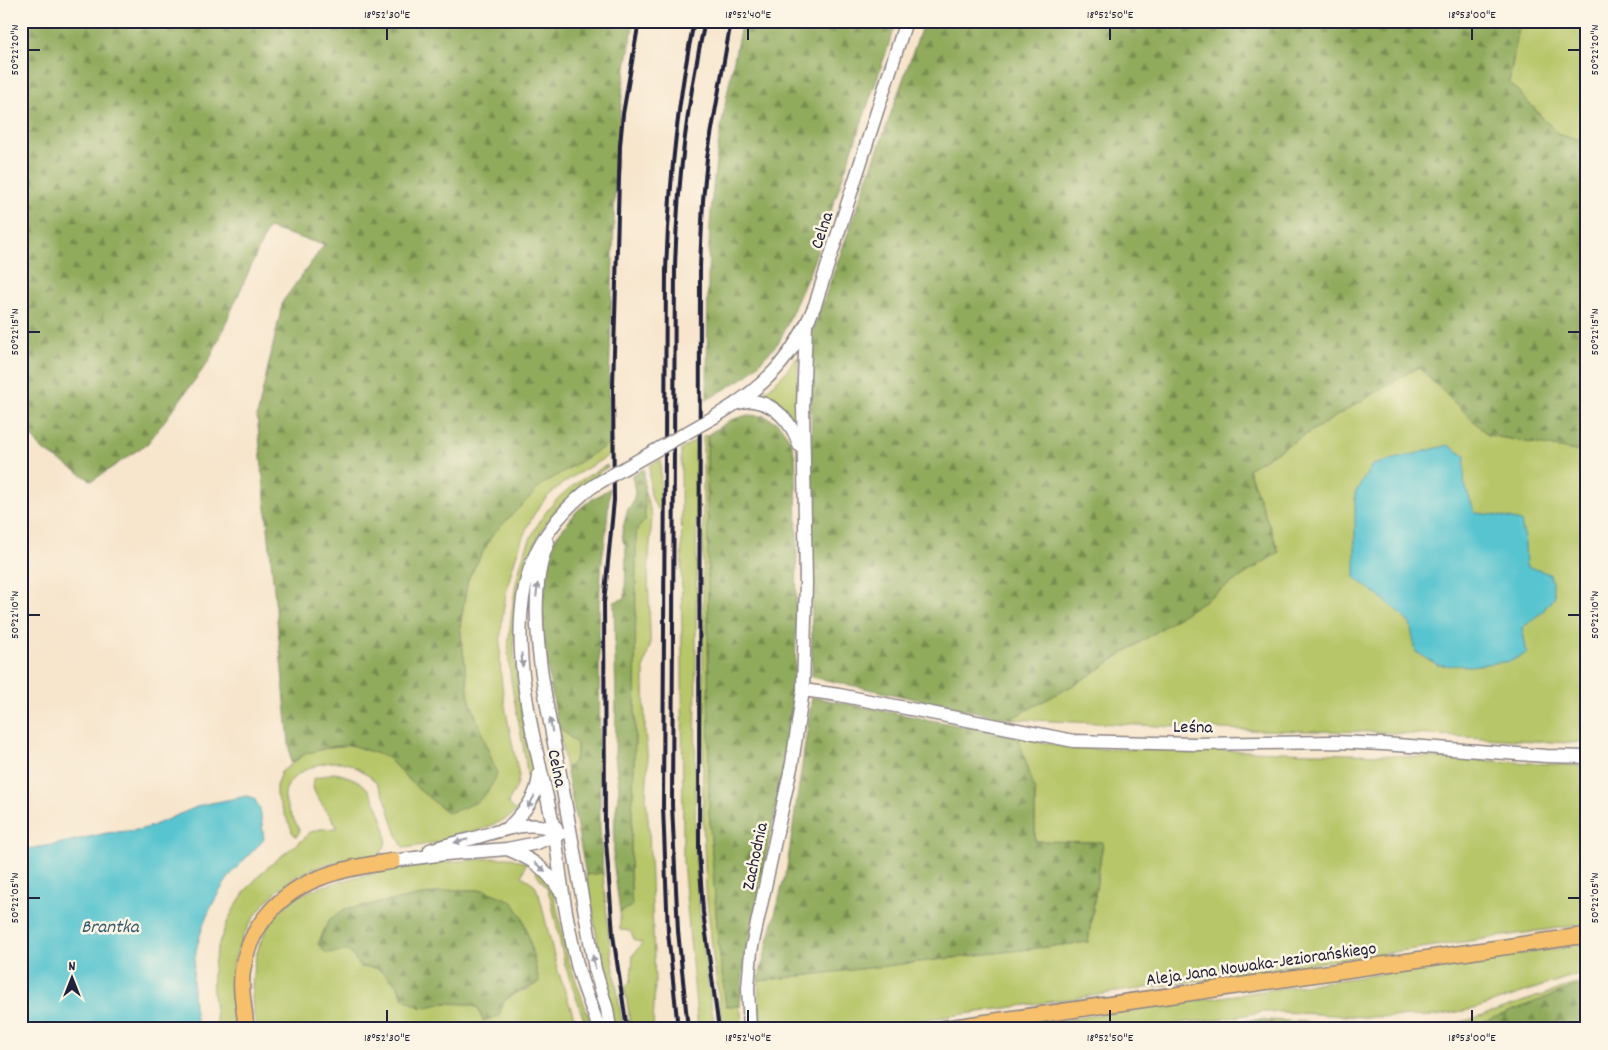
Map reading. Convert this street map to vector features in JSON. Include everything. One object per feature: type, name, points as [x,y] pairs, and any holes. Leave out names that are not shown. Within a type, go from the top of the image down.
[{"type":"main road","points":[[248,1026],[242,997],[243,968],[250,944],[260,924],[270,912],[288,894],[323,876],[399,860]]},
{"type":"main road","name":"Aleja Jana Nowaka-Jeziorańskiego","points":[[941,1029],[1587,935]]},
{"type":"street","name":"Celna","points":[[599,1029],[576,962],[563,895],[554,830],[539,769],[524,680],[520,644],[521,611],[526,581],[543,538],[559,518],[580,497],[600,482],[737,404],[768,379],[784,360],[806,325],[818,296],[906,21]]},
{"type":"street","points":[[803,469],[803,396],[806,325]]},
{"type":"street","points":[[737,404],[752,401],[776,410],[795,431],[803,469]]},
{"type":"street","name":"Zachodnia","points":[[750,1029],[748,988],[751,951],[792,763],[803,690],[806,582],[803,469]]},
{"type":"street","name":"Celna","points":[[559,518],[545,549],[539,573],[536,603],[542,673],[595,969],[607,1009],[610,1029]]},
{"type":"street","name":"Leśna","points":[[803,690],[849,697],[1074,741],[1194,744],[1335,742],[1587,757]]},
{"type":"street","points":[[508,828],[526,810],[534,794],[539,778],[539,769]]},
{"type":"street","points":[[399,860],[507,849],[537,843],[548,838],[554,830],[562,810],[563,790]]},
{"type":"street","points":[[399,860],[508,828],[535,826],[554,830],[564,837],[576,859]]},
{"type":"street","points":[[507,849],[536,863],[551,876],[563,895]]},
{"type":"green space","points":[[21,21],[634,21],[623,85],[616,156],[609,387],[612,442],[543,484],[492,535],[468,579],[460,626],[469,698],[497,774],[488,791],[478,801],[448,813],[416,787],[387,757],[351,745],[330,747],[305,754],[291,763],[257,416],[283,301],[324,245],[268,228],[209,361],[148,443],[92,481],[43,450],[21,425]]},
{"type":"green space","points":[[742,21],[897,21],[809,274],[779,342],[748,375],[707,400],[708,273],[714,176]]},
{"type":"green space","points":[[924,21],[1520,21],[1509,82],[1559,135],[1587,141],[1587,453],[1488,435],[1418,367],[1248,469],[1279,552],[1079,682],[1010,719],[812,677],[811,336]]},
{"type":"green space","points":[[1520,21],[1587,21],[1587,141],[1559,135],[1509,82]]},
{"type":"green space","points":[[796,358],[798,358],[797,418],[793,419],[784,411],[759,398],[784,374]]},
{"type":"green space","points":[[1418,367],[1488,435],[1587,453],[1587,741],[1570,743],[1378,732],[1244,730],[1010,719],[1079,682],[1279,552],[1248,469]]},
{"type":"green space","points":[[748,415],[765,416],[778,423],[791,442],[795,457],[797,546],[795,687],[780,787],[744,966],[740,1006],[726,1006],[718,941],[709,811],[707,435],[731,420]]},
{"type":"green space","points":[[707,435],[709,811],[718,941],[726,1006],[740,1006],[743,1029],[723,1029],[706,891],[703,823],[703,436]]},
{"type":"green space","points":[[697,439],[695,844],[702,936],[715,1029],[698,1029],[683,861],[681,450]]},
{"type":"green space","points":[[612,442],[611,454],[563,483],[538,508],[529,523],[513,565],[505,599],[500,651],[502,686],[519,776],[517,786],[508,803],[517,812],[478,831],[404,848],[395,831],[382,791],[376,783],[369,776],[349,764],[329,762],[319,764],[301,773],[293,778],[288,785],[285,797],[287,807],[299,829],[296,837],[276,795],[276,786],[281,772],[305,754],[330,747],[351,745],[387,757],[416,787],[448,813],[496,774],[469,698],[460,626],[468,579],[492,535],[543,484]]},
{"type":"green space","points":[[661,460],[660,511],[651,496],[649,477],[650,465]]},
{"type":"green space","points":[[607,465],[608,467],[581,486],[555,510],[538,538],[525,572],[514,628],[515,666],[533,780],[526,800],[524,800],[523,796],[528,783],[527,773],[508,657],[517,578],[534,531],[553,504],[575,484]]},
{"type":"green space","points":[[644,469],[645,521],[637,529],[636,536],[635,738],[630,873],[632,906],[620,912],[613,860],[619,788],[615,757],[614,602],[625,598],[626,547],[622,531],[635,492],[632,475]]},
{"type":"green space","points":[[610,488],[599,603],[600,827],[603,873],[586,875],[566,768],[576,758],[577,744],[558,726],[542,638],[539,601],[551,546],[557,536],[577,511]]},
{"type":"green space","points":[[644,489],[652,516],[648,572],[650,645],[644,667],[644,681],[645,732],[648,762],[646,799],[649,829],[655,982],[653,1029],[631,1029],[625,988],[631,980],[633,955],[642,943],[634,940],[630,932],[620,930],[620,912],[627,904],[631,889],[635,738],[636,536],[637,529],[645,521]]},
{"type":"green space","points":[[812,697],[1018,737],[1035,791],[1035,841],[1103,842],[1088,942],[758,981],[787,867]]},
{"type":"green space","points":[[558,726],[577,744],[576,758],[566,768]]},
{"type":"green space","points":[[1018,737],[1055,745],[1096,749],[1181,749],[1382,755],[1587,766],[1587,924],[861,1029],[761,1029],[758,981],[1088,942],[1103,843],[1035,841],[1035,791]]},
{"type":"green space","points":[[333,773],[362,783],[369,791],[376,803],[384,826],[386,843],[381,854],[310,870],[278,890],[265,904],[243,936],[236,954],[231,991],[238,1029],[218,1029],[213,993],[213,972],[217,950],[228,920],[236,905],[254,881],[305,838],[308,833],[320,829],[337,828],[314,791],[313,785],[313,779]]},
{"type":"green space","points":[[511,858],[526,863],[522,876],[534,884],[539,894],[557,968],[578,1029],[258,1029],[255,1021],[252,995],[257,952],[273,920],[292,901],[315,889],[360,876],[417,866]],"holes":[[[452,890],[484,890],[522,917],[539,982],[505,1000],[478,1008],[468,1004],[444,1003],[422,1008],[404,999],[397,984],[377,968],[361,967],[349,951],[318,944],[329,920],[345,909]]]},
{"type":"green space","points":[[537,869],[553,890],[568,959],[593,1029],[587,1029],[565,965],[551,900],[547,888],[536,873]]},
{"type":"green space","points":[[603,873],[609,938],[623,1029],[613,1029],[586,875]]},
{"type":"green space","points":[[452,890],[484,890],[512,901],[522,917],[539,982],[508,997],[499,1016],[483,1021],[478,1008],[468,1004],[444,1003],[422,1008],[404,999],[397,984],[377,968],[361,967],[349,951],[326,953],[318,944],[329,920],[345,909]]},
{"type":"green space","points":[[1587,944],[1587,971],[1474,1009],[1436,1016],[1365,1017],[1261,1012],[1149,1029],[1000,1029]]},
{"type":"green space","points":[[1587,980],[1587,982],[1469,1029],[1407,1029],[1436,1027],[1468,1020]]},
{"type":"green space","points":[[1587,982],[1587,1029],[1469,1029],[1472,1026]]},
{"type":"green space","points":[[1251,1020],[1269,1021],[1276,1029],[1229,1029],[1235,1024]]},
{"type":"green space","points":[[1269,1020],[1375,1026],[1373,1029],[1276,1029]]},
{"type":"water","points":[[1448,445],[1465,456],[1464,482],[1475,513],[1521,521],[1526,566],[1550,574],[1555,596],[1542,612],[1522,628],[1527,653],[1511,661],[1470,666],[1438,665],[1416,652],[1410,624],[1393,607],[1355,578],[1355,493],[1372,465]]},
{"type":"water","name":"Brantka","points":[[247,796],[254,798],[260,809],[264,839],[232,873],[210,909],[202,928],[197,947],[193,987],[198,1029],[21,1029],[21,850],[107,833],[150,827],[201,805]]},
{"type":"railway","points":[[627,1029],[613,935],[605,827],[604,603],[614,500],[613,386],[620,145],[623,114],[639,21]]},
{"type":"railway","points":[[678,1029],[668,932],[663,807],[666,271],[669,208],[675,146],[683,83],[694,21]]},
{"type":"railway","points":[[688,1029],[678,931],[672,805],[675,269],[684,145],[705,21]]},
{"type":"railway","points":[[719,1029],[703,912],[699,852],[700,266],[707,158],[731,21]]}]
